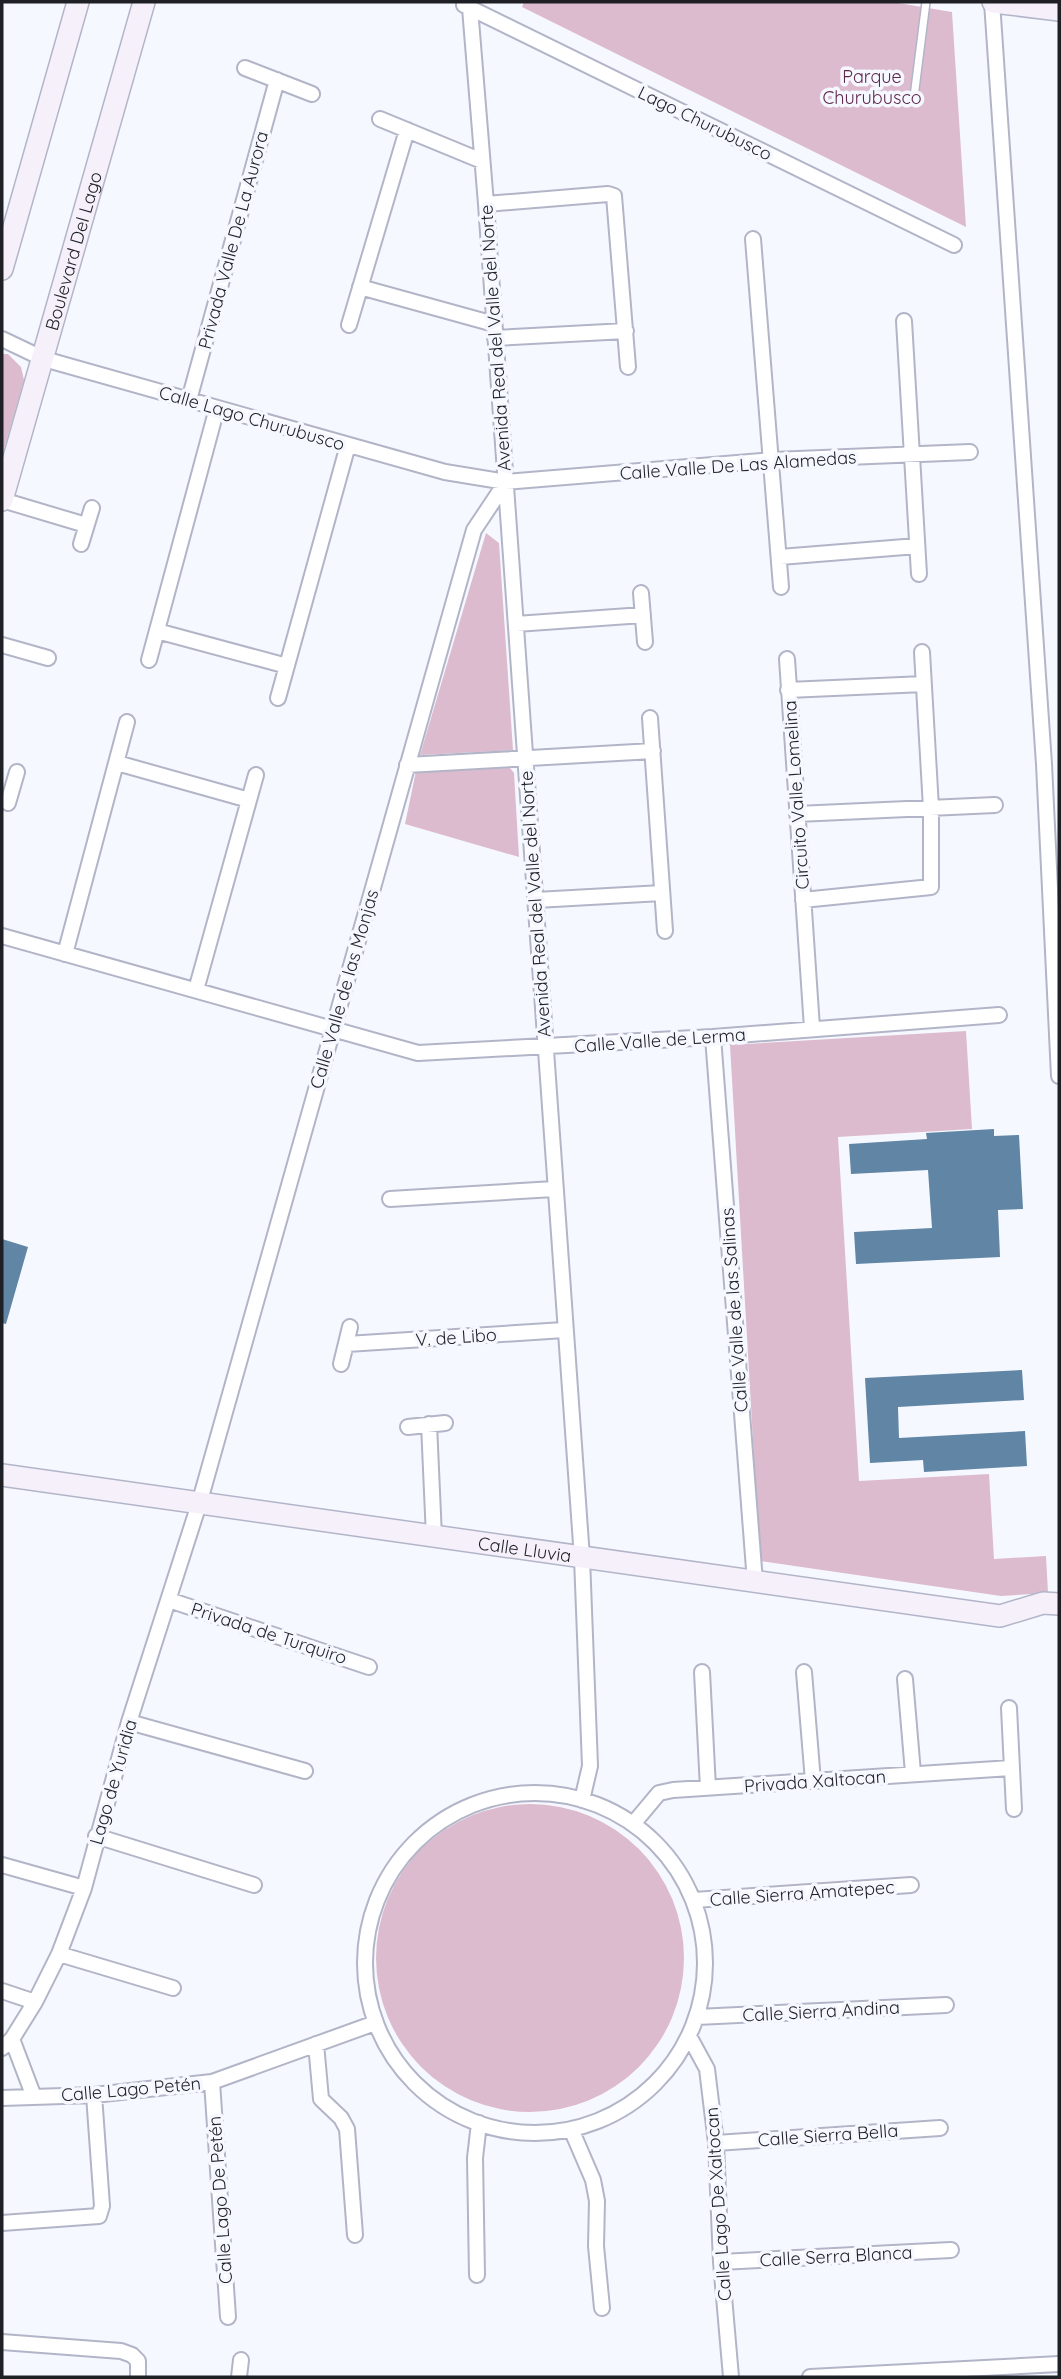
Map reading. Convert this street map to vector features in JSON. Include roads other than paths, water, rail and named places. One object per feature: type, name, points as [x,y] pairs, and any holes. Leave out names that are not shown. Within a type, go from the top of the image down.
[{"type":"street","points":[[2,269],[78,2]]},
{"type":"street","name":"Boulevard Del Lago","points":[[2,500],[144,2]]},
{"type":"street","points":[[1059,10],[993,2],[1044,764],[1059,1076]]},
{"type":"street","name":"Avenida Real del Valle del Norte","points":[[468,3],[506,482],[582,1558],[590,1766],[582,1800]]},
{"type":"street","name":"Lago Churubusco","points":[[468,3],[954,245]]},
{"type":"street","points":[[245,68],[312,94]]},
{"type":"street","name":"Privada Valle De La Aurora","points":[[189,400],[277,80]]},
{"type":"street","points":[[380,119],[482,161]]},
{"type":"street","points":[[349,325],[407,130]]},
{"type":"street","points":[[485,204],[608,194],[614,196],[628,367]]},
{"type":"street","points":[[753,239],[773,460],[781,587]]},
{"type":"street","points":[[360,287],[494,331],[626,331]]},
{"type":"street","points":[[904,321],[919,574]]},
{"type":"street","name":"Calle Lago Churubusco","points":[[2,339],[44,359],[445,472],[506,482]]},
{"type":"street","points":[[149,660],[217,408]]},
{"type":"street","points":[[278,698],[348,445]]},
{"type":"street","name":"Calle Valle De Las Alamedas","points":[[506,482],[773,460],[970,452]]},
{"type":"street","name":"Calle Valle de las Monjas","points":[[200,1504],[474,530],[506,482]]},
{"type":"street","points":[[2,500],[86,525]]},
{"type":"street","points":[[81,544],[92,509]]},
{"type":"street","points":[[780,557],[917,546]]},
{"type":"street","points":[[641,593],[645,642]]},
{"type":"street","points":[[516,624],[643,615]]},
{"type":"street","points":[[156,631],[287,666]]},
{"type":"street","points":[[2,645],[48,658]]},
{"type":"street","name":"Circuito Valle Lomelina","points":[[803,900],[931,887],[931,808],[922,652]]},
{"type":"street","name":"Circuito Valle Lomelina","points":[[787,659],[811,1028]]},
{"type":"street","name":"Circuito Valle Lomelina","points":[[788,690],[923,684]]},
{"type":"street","points":[[650,718],[665,931]]},
{"type":"street","points":[[65,954],[127,722]]},
{"type":"street","points":[[407,765],[653,751]]},
{"type":"street","points":[[117,763],[248,800]]},
{"type":"street","points":[[1044,764],[1059,764]]},
{"type":"street","points":[[7,794],[17,772]]},
{"type":"street","points":[[196,990],[256,775]]},
{"type":"street","points":[[797,814],[995,805]]},
{"type":"street","points":[[536,900],[662,893]]},
{"type":"street","name":"Calle Valle de Lerma","points":[[2,936],[418,1053],[713,1037],[999,1015]]},
{"type":"street","name":"Calle Valle de las Salinas","points":[[713,1037],[755,1582]]},
{"type":"street","points":[[390,1199],[554,1189]]},
{"type":"street","points":[[341,1364],[350,1327]]},
{"type":"street","name":"V. de Libo","points":[[347,1344],[564,1330]]},
{"type":"street","points":[[408,1427],[445,1423]]},
{"type":"street","points":[[429,1424],[434,1537]]},
{"type":"street","name":"Calle Lluvia","points":[[2,1475],[1000,1616],[1054,1603]]},
{"type":"street","name":"Lago de Yuridia","points":[[7,2043],[35,2001],[59,1954],[84,1888],[129,1722],[200,1504]]},
{"type":"street","name":"Privada de Turquiro","points":[[169,1600],[369,1667]]},
{"type":"street","points":[[702,1672],[708,1788]]},
{"type":"street","points":[[804,1672],[813,1781]]},
{"type":"street","points":[[905,1679],[913,1773]]},
{"type":"street","points":[[1009,1708],[1014,1809]]},
{"type":"street","points":[[129,1722],[305,1771]]},
{"type":"street","name":"Privada Xaltocan","points":[[633,1824],[659,1793],[1011,1768]]},
{"type":"street","points":[[545,1793],[582,1800],[633,1824],[659,1845],[679,1871],[694,1900],[706,1958],[697,2017],[673,2063],[645,2092],[601,2120],[571,2129],[525,2133],[480,2123],[444,2106],[406,2074],[388,2050],[375,2023],[365,1982],[366,1940],[376,1899],[397,1862],[426,1832],[462,1809],[513,1795],[545,1793]]},
{"type":"street","points":[[96,1836],[254,1885]]},
{"type":"street","points":[[2,1865],[84,1888]]},
{"type":"street","name":"Calle Sierra Amatepec","points":[[694,1900],[911,1885]]},
{"type":"street","points":[[59,1954],[173,1988]]},
{"type":"street","points":[[2,1991],[35,2001]]},
{"type":"street","name":"Calle Sierra Andina","points":[[697,2017],[946,2005]]},
{"type":"street","name":"Calle Lago Petén","points":[[2,2098],[94,2095],[212,2082],[375,2023]]},
{"type":"street","name":"Calle Lago De Xaltocan","points":[[689,2036],[707,2069],[716,2143],[721,2262],[731,2377]]},
{"type":"street","points":[[7,2043],[34,2097]]},
{"type":"street","points":[[316,2044],[321,2099],[341,2118],[347,2129],[355,2235]]},
{"type":"street","name":"Calle Lago De Petén","points":[[212,2082],[228,2317]]},
{"type":"street","points":[[2,2223],[99,2216],[102,2211],[94,2095]]},
{"type":"street","points":[[477,2275],[475,2158],[480,2123]]},
{"type":"street","name":"Calle Sierra Bella","points":[[716,2143],[940,2128]]},
{"type":"street","points":[[571,2129],[593,2180],[597,2201],[596,2246],[602,2308]]},
{"type":"street","name":"Calle Serra Blanca","points":[[721,2262],[951,2250]]},
{"type":"street","points":[[2,2342],[132,2354],[138,2361],[138,2377]]},
{"type":"street","points":[[239,2377],[241,2360]]},
{"type":"street","points":[[810,2377],[1016,2372],[1059,2364]]},
{"type":"lane","points":[[914,97],[926,2]]},
{"type":"park label","name":"Parque Churubusco","points":[[872,86]]}]
